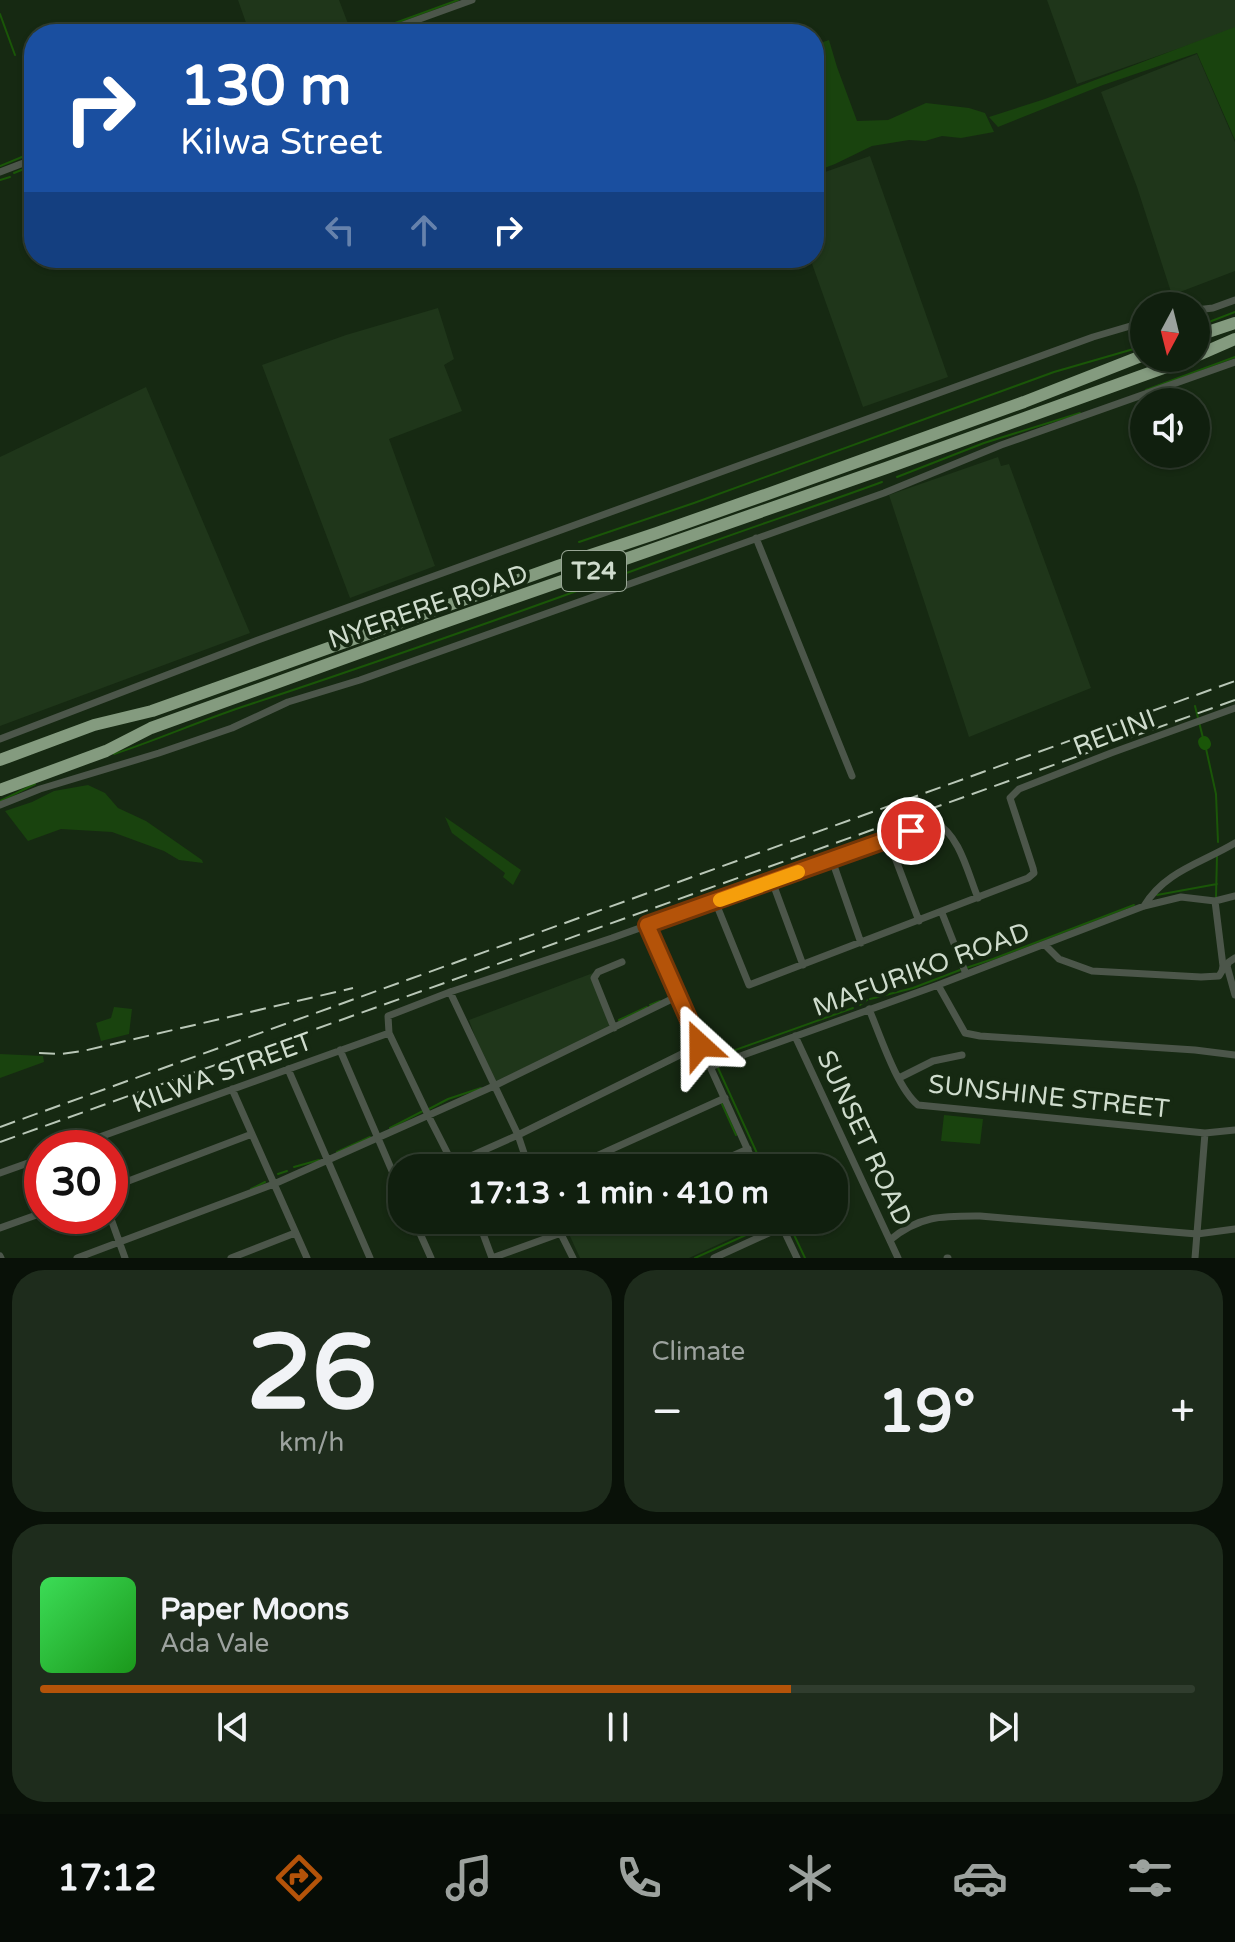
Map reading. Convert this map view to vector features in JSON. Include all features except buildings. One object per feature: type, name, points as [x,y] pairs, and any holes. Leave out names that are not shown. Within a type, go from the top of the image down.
[{"type":"highway","points":[[1210,331],[1235,323]]},
{"type":"highway","name":"NYERERE ROAD","points":[[1210,350],[1235,339]]},
{"type":"highway","name":"NYERERE ROAD","points":[[0,760],[94,725],[152,711],[672,528],[1024,402],[1130,360]]},
{"type":"highway","name":"NYERERE ROAD","points":[[0,790],[106,751],[181,717],[1152,372]]},
{"type":"street","points":[[406,24],[472,0]]},
{"type":"street","points":[[0,172],[24,163]]},
{"type":"street","points":[[1210,308],[1235,300]]},
{"type":"street","points":[[0,739],[273,635],[1130,326]]},
{"type":"street","points":[[0,805],[40,789],[232,728],[288,702],[375,675],[884,493],[999,445],[1235,362]]},
{"type":"street","points":[[756,538],[852,776]]},
{"type":"street","name":"RELINI","points":[[978,898],[1034,873],[1010,798],[1019,789],[1235,708]]},
{"type":"street","points":[[448,1154],[389,1033],[388,1016],[935,822],[955,841],[978,898],[749,985],[715,901]]},
{"type":"street","points":[[888,839],[919,921]]},
{"type":"street","name":"MAFURIKO ROAD","points":[[1144,906],[1152,892],[1169,878],[1235,843]]},
{"type":"street","points":[[832,860],[861,943]]},
{"type":"street","points":[[772,881],[803,965]]},
{"type":"street","points":[[1045,945],[1059,959],[1092,971],[1219,976],[1223,966],[1216,901],[1234,896]]},
{"type":"street","name":"MAFURIKO ROAD","points":[[710,1067],[938,985],[1144,906],[1181,897],[1216,901]]},
{"type":"street","points":[[942,913],[966,974]]},
{"type":"street","points":[[647,925],[750,1154]]},
{"type":"street","points":[[1235,958],[1227,966],[1235,995]]},
{"type":"street","points":[[614,1028],[594,978],[598,972],[622,962]]},
{"type":"street","points":[[938,985],[965,1033],[1235,1055]]},
{"type":"street","points":[[450,992],[524,1154]]},
{"type":"street","points":[[77,1258],[274,1184],[494,1086],[678,996]]},
{"type":"street","name":"SUNSHINE STREET","points":[[869,1009],[899,1078],[910,1098],[918,1105],[1205,1133],[1235,1130]]},
{"type":"street","name":"KILWA STREET","points":[[125,1130],[389,1033]]},
{"type":"street","name":"SUNSET ROAD","points":[[795,1036],[898,1258]]},
{"type":"street","points":[[479,1154],[700,1045]]},
{"type":"street","points":[[340,1050],[388,1164]]},
{"type":"street","points":[[899,1078],[933,1061],[962,1055]]},
{"type":"street","points":[[288,1069],[370,1258]]},
{"type":"street","points":[[232,1089],[307,1258]]},
{"type":"street","points":[[601,1154],[725,1098]]},
{"type":"street","points":[[1195,1258],[1205,1133]]},
{"type":"street","points":[[128,1181],[252,1134]]},
{"type":"street","points":[[737,1154],[748,1149]]},
{"type":"street","points":[[0,1173],[24,1164]]},
{"type":"street","points":[[890,1240],[914,1223],[947,1216],[1197,1234],[1235,1229]]},
{"type":"street","points":[[0,1228],[24,1219]]},
{"type":"street","points":[[231,1258],[295,1233]]},
{"type":"street","points":[[116,1234],[125,1258]]},
{"type":"street","points":[[420,1234],[431,1258]]},
{"type":"street","points":[[483,1234],[492,1258],[558,1234]]},
{"type":"street","points":[[561,1234],[573,1258]]},
{"type":"street","points":[[714,1258],[759,1234]]},
{"type":"street","points":[[785,1234],[797,1258]]},
{"type":"shaded area","points":[[238,0],[339,0],[348,24],[246,24]]},
{"type":"shaded area","points":[[1047,0],[1235,0],[1235,29],[1077,84]]},
{"type":"shaded area","points":[[1197,54],[1235,142],[1235,271],[1180,292],[1171,292],[1137,187],[1101,92]]},
{"type":"shaded area","points":[[870,156],[948,377],[863,407],[814,268],[824,268],[824,172]]},
{"type":"shaded area","points":[[438,308],[454,359],[444,365],[462,411],[389,439],[435,566],[350,598],[262,365],[346,335]]},
{"type":"shaded area","points":[[146,387],[250,633],[0,726],[0,457]]},
{"type":"shaded area","points":[[998,457],[1001,466],[1009,464],[1091,688],[969,737],[889,495]]},
{"type":"shaded area","points":[[593,973],[610,1028],[492,1083],[469,1020]]},
{"type":"shaded area","points":[[569,1234],[741,1234],[689,1258],[580,1258]]},
{"type":"green space","points":[[1235,27],[1235,140],[1197,53],[1103,85],[998,127],[989,117],[1045,99]]},
{"type":"green space","points":[[829,40],[857,121],[888,120],[926,103],[985,113],[994,132],[872,146],[824,168],[824,42]]},
{"type":"green space","points":[[88,785],[105,793],[118,808],[146,821],[203,863],[179,860],[164,851],[112,832],[61,829],[28,841],[5,811],[54,791]]},
{"type":"green space","points":[[445,817],[521,870],[513,885],[503,877],[505,873],[452,833]]},
{"type":"green space","points":[[114,1007],[132,1009],[129,1034],[101,1041],[96,1023],[111,1018]]},
{"type":"green space","points":[[0,1054],[43,1056],[44,1062],[0,1078]]},
{"type":"green space","points":[[944,1115],[983,1119],[980,1144],[941,1141]]},
{"type":"waterway","points":[[392,24],[458,0]]},
{"type":"waterway","points":[[0,14],[15,55]]},
{"type":"waterway","points":[[0,166],[24,156]]},
{"type":"waterway","points":[[14,173],[24,169]]},
{"type":"waterway","points":[[0,180],[10,177]]},
{"type":"waterway","points":[[1210,322],[1235,312]]},
{"type":"waterway","points":[[579,542],[1054,372],[1130,350]]},
{"type":"waterway","points":[[1151,388],[1235,357]]},
{"type":"waterway","points":[[897,477],[984,443],[1080,413]]},
{"type":"waterway","points":[[114,754],[882,482]]},
{"type":"waterway","points":[[1195,706],[1204,742]]},
{"type":"waterway","points":[[1205,744],[1216,794],[1218,842]]},
{"type":"waterway","points":[[0,801],[35,784]]},
{"type":"waterway","points":[[1216,897],[1217,855]]},
{"type":"waterway","points":[[1157,895],[1217,884]]},
{"type":"waterway","points":[[966,968],[1134,905]]},
{"type":"waterway","points":[[654,931],[661,948]]},
{"type":"waterway","points":[[870,999],[913,988],[960,970]]},
{"type":"waterway","points":[[860,1005],[867,1000]]},
{"type":"waterway","points":[[650,1005],[660,1001]]},
{"type":"waterway","points":[[619,1020],[647,1007]]},
{"type":"waterway","points":[[710,1059],[853,1008]]},
{"type":"waterway","points":[[683,1016],[695,1043]]},
{"type":"waterway","points":[[697,1049],[705,1065]]},
{"type":"waterway","points":[[718,1068],[757,1154]]},
{"type":"waterway","points":[[429,1109],[481,1088]]},
{"type":"waterway","points":[[722,1104],[736,1135]]},
{"type":"waterway","points":[[390,1128],[423,1111]]},
{"type":"waterway","points":[[337,1152],[370,1137]]},
{"type":"waterway","points":[[294,1167],[319,1160]]},
{"type":"waterway","points":[[278,1174],[287,1171]]},
{"type":"waterway","points":[[251,1189],[265,1182]]},
{"type":"waterway","points":[[695,1258],[748,1234]]},
{"type":"waterway","points":[[794,1234],[805,1258]]},
{"type":"railway","points":[[0,1127],[1235,681]]},
{"type":"railway","points":[[0,1142],[1235,700]]},
{"type":"railway","points":[[39,1053],[83,1051],[353,988]]},
{"type":"slow traffic","points":[[720,900],[798,872]]},
{"type":"route","points":[[700,1045],[647,925],[911,831]]}]
